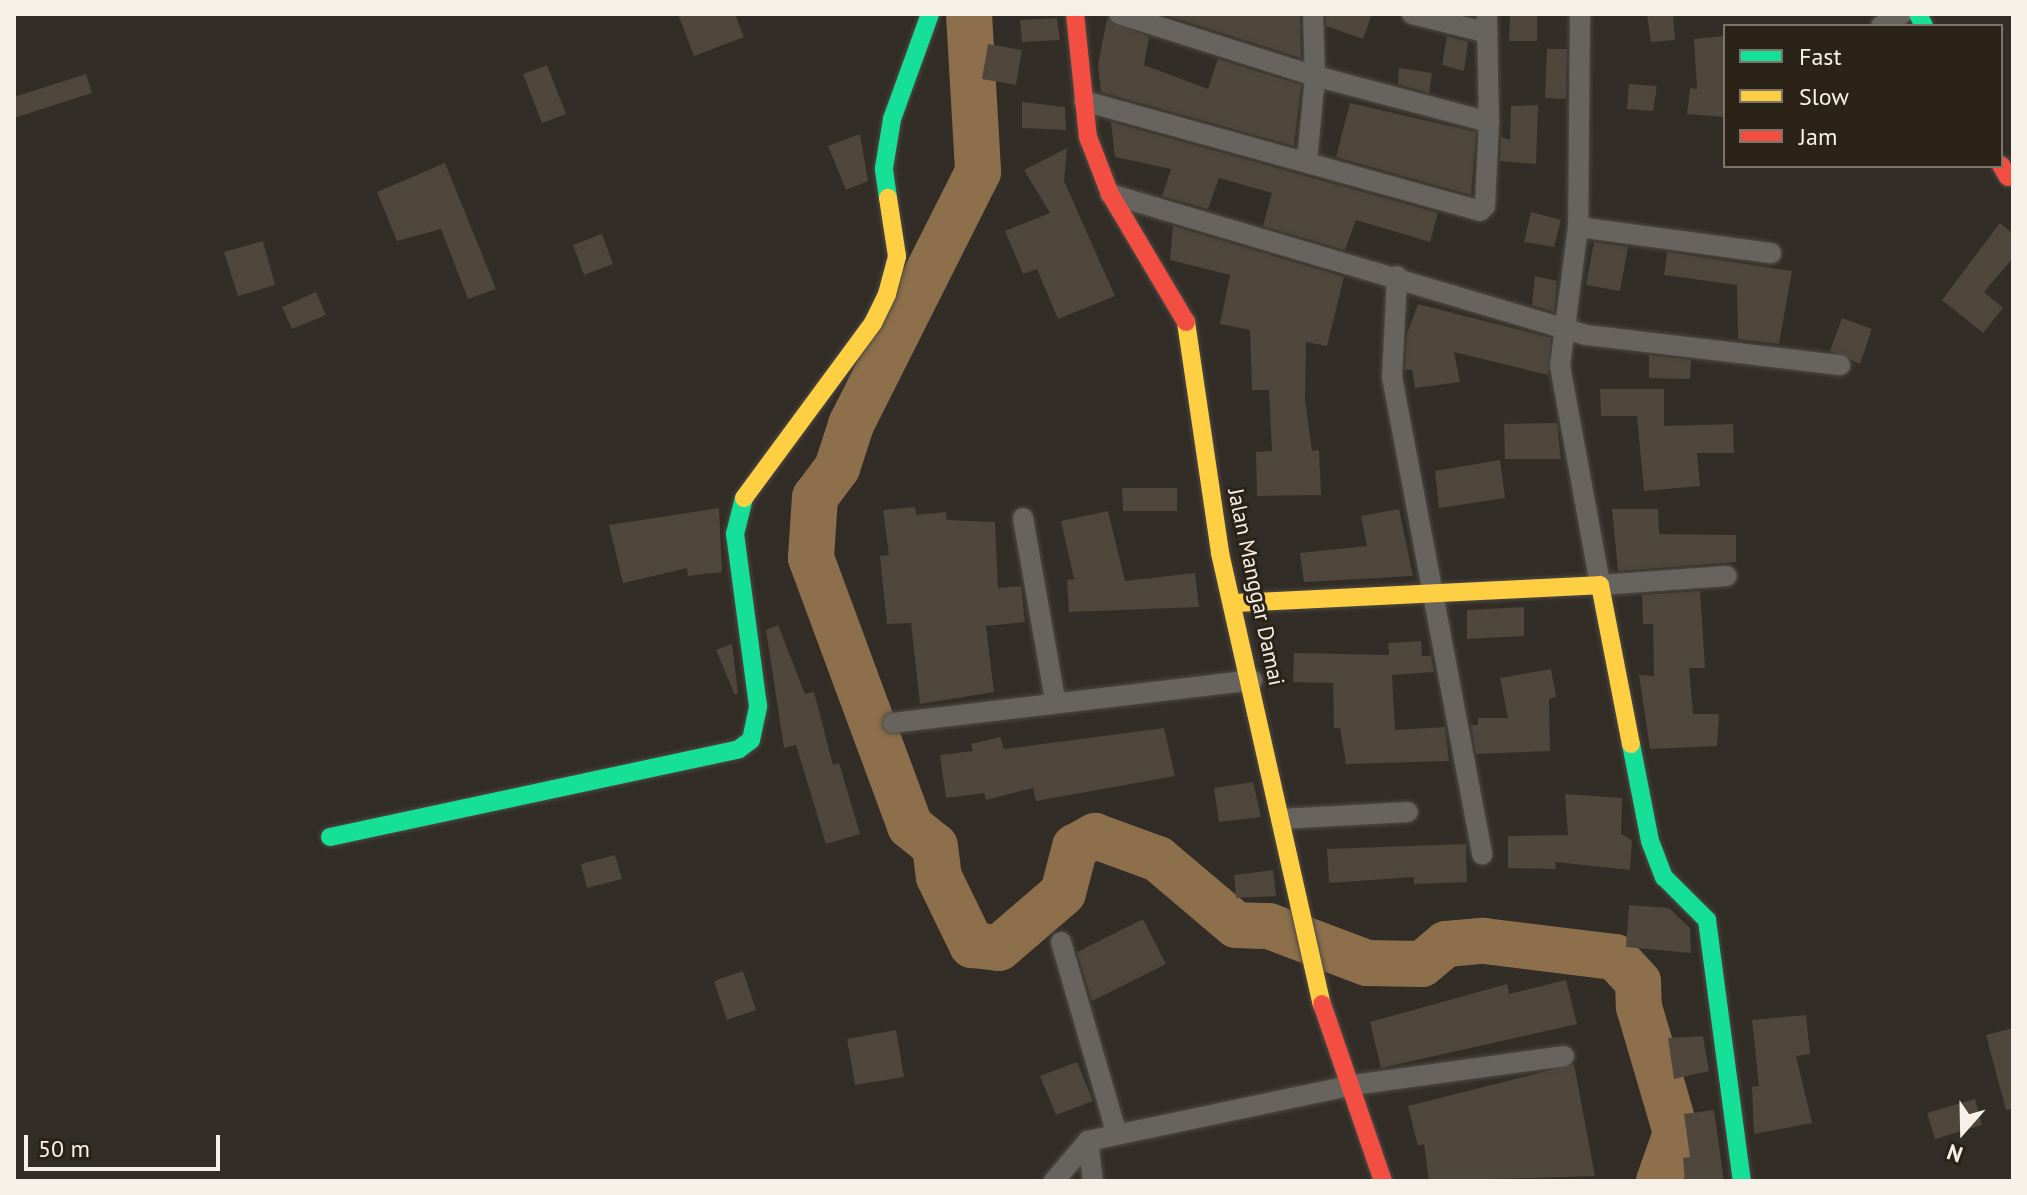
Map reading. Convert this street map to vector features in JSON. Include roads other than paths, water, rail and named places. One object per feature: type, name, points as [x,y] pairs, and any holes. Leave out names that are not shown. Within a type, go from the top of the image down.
[{"type":"street","points":[[330,837],[739,749],[751,740],[758,706],[735,534],[741,510],[887,294],[897,256],[884,168],[892,119],[930,14]]},
{"type":"street","name":"Jalan Manggar Damai","points":[[1075,14],[1088,137],[1110,194],[1191,331],[1212,507],[1321,1000],[1353,1085],[1383,1181]]},
{"type":"street","points":[[1119,14],[1315,76],[1489,122]]},
{"type":"street","points":[[1307,161],[1315,76],[1313,14]]},
{"type":"street","points":[[1084,101],[1480,211],[1485,206],[1489,122],[1488,23],[1412,14]]},
{"type":"street","points":[[1580,14],[1578,227],[1562,326],[1560,366],[1650,841],[1664,877],[1707,920],[1742,1181]]},
{"type":"street","points":[[1884,24],[1902,14]]},
{"type":"street","points":[[1110,194],[1397,276],[1502,313],[1562,326],[1587,335],[1840,365]]},
{"type":"street","points":[[1578,227],[1771,253]]},
{"type":"street","points":[[1397,276],[1392,377],[1482,855]]},
{"type":"street","points":[[1023,518],[1055,700]]},
{"type":"street","points":[[1234,603],[1727,576]]},
{"type":"street","points":[[893,723],[1055,700],[1252,680]]},
{"type":"street","points":[[1282,819],[1408,812]]},
{"type":"street","points":[[1061,942],[1117,1135]]},
{"type":"street","points":[[1054,1181],[1088,1141],[1353,1085],[1564,1056]]},
{"type":"street","points":[[1088,1141],[1093,1181]]},
{"type":"waterway","points":[[969,14],[978,172],[851,425],[837,468],[815,497],[811,558],[910,826],[935,846],[939,877],[972,945],[999,948],[1063,893],[1075,847],[1095,836],[1158,859],[1236,925],[1269,926],[1367,963],[1422,964],[1446,944],[1484,941],[1615,957],[1638,982],[1639,1007],[1676,1133],[1659,1181]]}]
